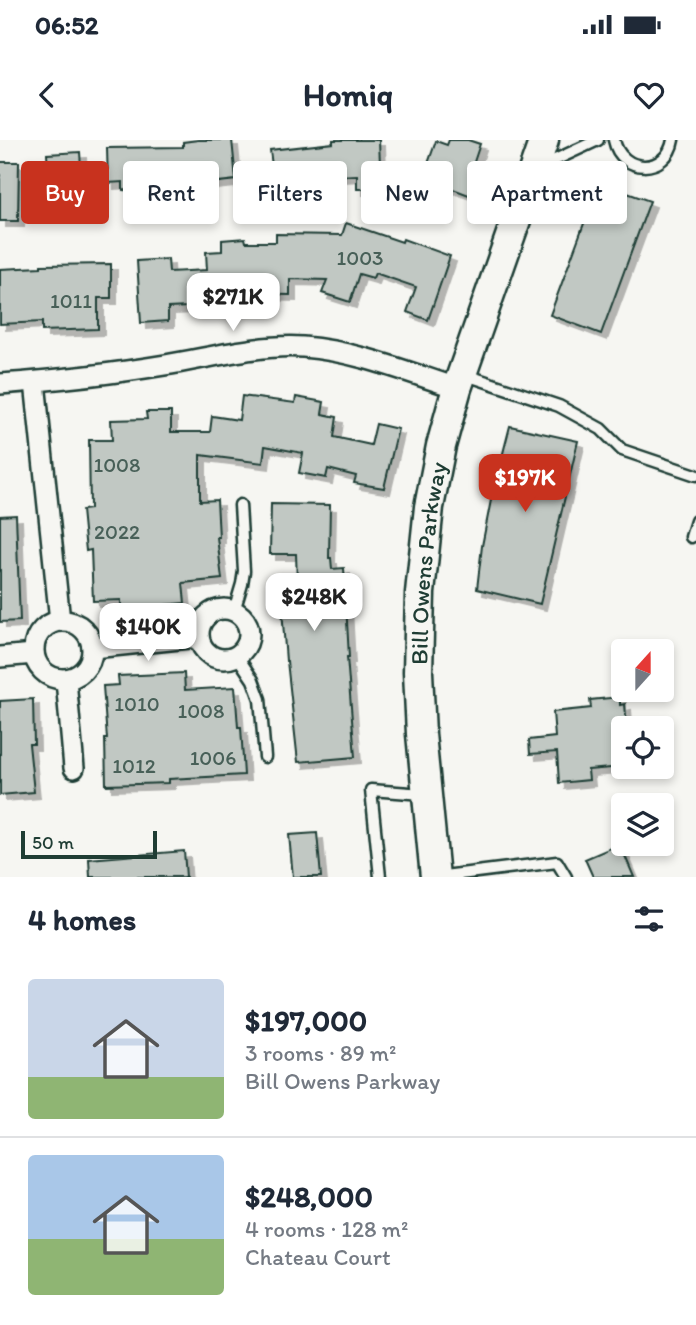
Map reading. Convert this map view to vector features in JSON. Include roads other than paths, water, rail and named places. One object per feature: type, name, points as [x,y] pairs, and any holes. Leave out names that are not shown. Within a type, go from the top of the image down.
[{"type":"main road","name":"Bill Owens Parkway","points":[[537,161],[544,140]]},
{"type":"main road","name":"Bill Owens Parkway","points":[[436,877],[419,702],[420,593],[426,525],[444,434],[515,224]]},
{"type":"street","points":[[0,384],[36,382],[157,366],[262,349],[302,347],[460,381]]},
{"type":"street","points":[[36,382],[60,621]]},
{"type":"street","points":[[223,608],[234,611],[245,619],[250,635],[244,651],[229,659],[213,657],[206,652],[198,637],[202,621],[208,614],[223,608]]},
{"type":"street","points":[[60,621],[78,625],[86,631],[93,648],[88,666],[82,673],[66,680],[48,676],[36,663],[34,654],[34,644],[43,628],[60,621]]},
{"type":"street","points":[[93,648],[198,637]]},
{"type":"street","points":[[0,657],[34,654]]},
{"type":"street","points":[[66,680],[74,768]]},
{"type":"lane","points":[[555,161],[598,140]]},
{"type":"lane","points":[[614,140],[618,153],[625,160],[644,166],[661,161],[668,154],[673,140]]},
{"type":"lane","points":[[460,381],[559,407],[601,429],[622,450],[696,475]]},
{"type":"lane","points":[[234,611],[244,571],[240,505]]},
{"type":"lane","points":[[691,537],[696,521]]},
{"type":"lane","points":[[237,656],[253,680],[260,699],[265,757]]},
{"type":"lane","points":[[380,877],[371,790],[427,795]]},
{"type":"lane","points":[[436,877],[557,862],[566,877]]}]
